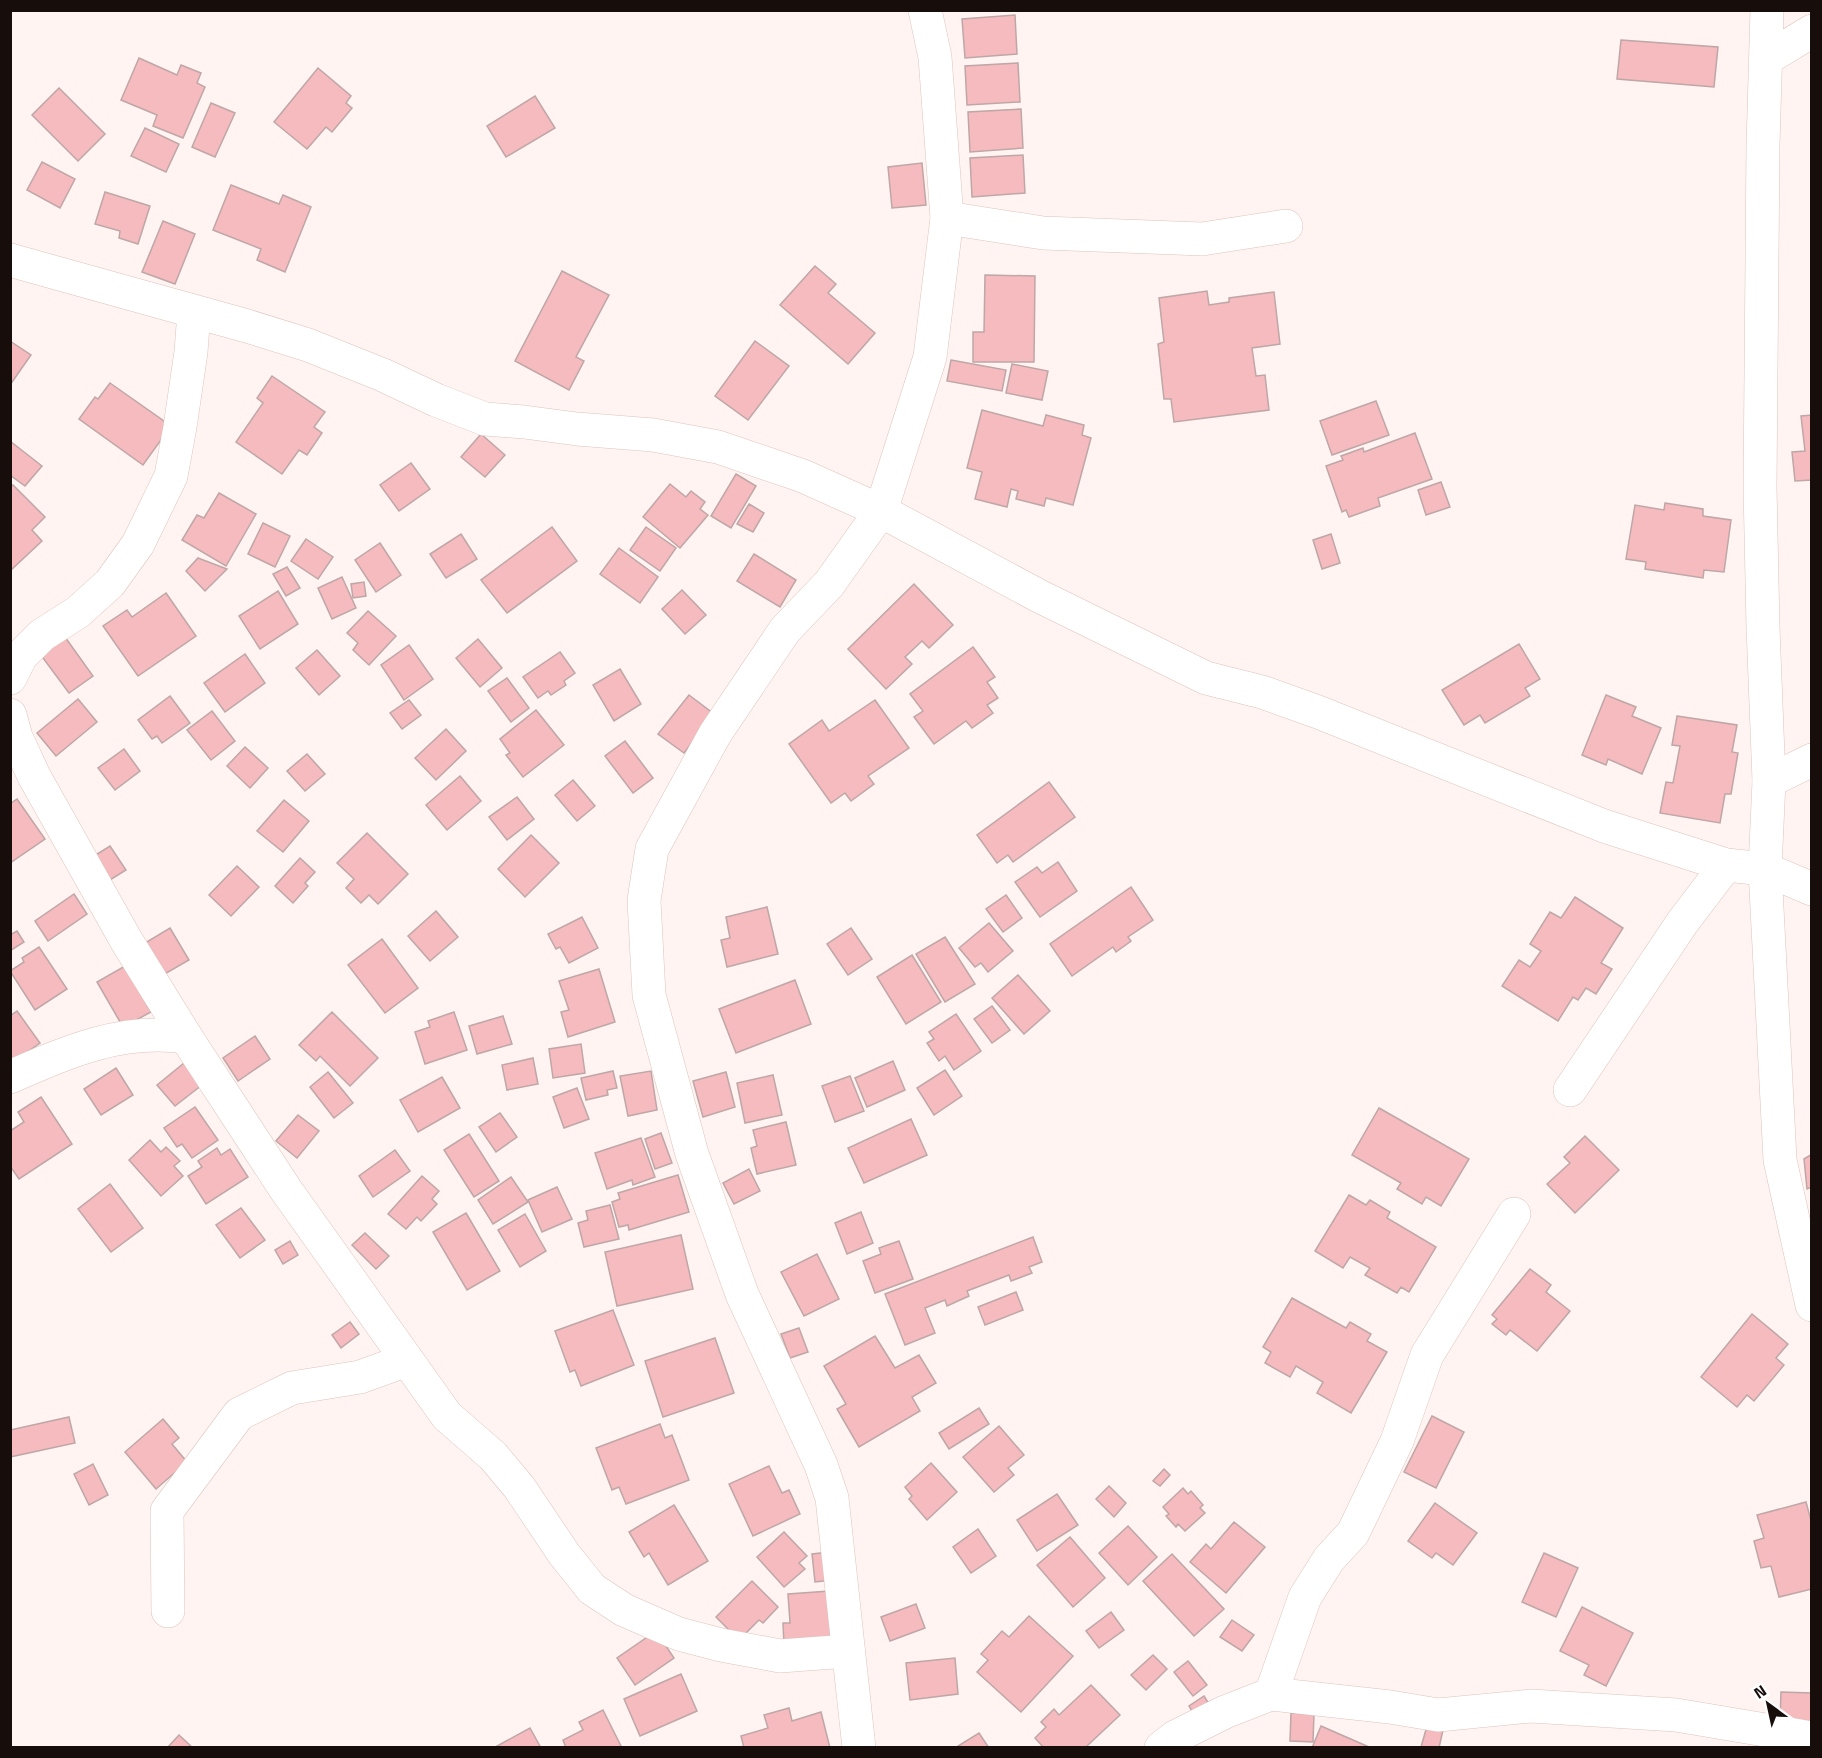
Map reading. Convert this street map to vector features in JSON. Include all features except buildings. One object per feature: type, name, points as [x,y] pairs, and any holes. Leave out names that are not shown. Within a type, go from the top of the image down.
[{"type":"street","points":[[859,1748],[832,1498],[821,1465],[742,1293],[692,1154],[649,995],[644,900],[652,849],[714,734],[785,630],[829,584],[881,511],[930,357],[947,218],[935,57],[925,10]]},
{"type":"street","points":[[1767,10],[1763,156],[1760,487],[1769,781],[1765,869],[1780,1160],[1812,1305]]},
{"type":"street","points":[[1766,59],[1812,31]]},
{"type":"street","points":[[947,218],[1043,233],[1202,239],[1286,226]]},
{"type":"street","points":[[10,260],[308,345],[485,419],[653,435],[718,447],[803,476],[881,511],[1040,596],[1206,678],[1262,692],[1318,712],[1604,826],[1726,865],[1765,869],[1812,889]]},
{"type":"street","points":[[10,678],[21,656],[42,636],[78,612],[110,583],[138,544],[171,476],[191,352],[194,312]]},
{"type":"street","points":[[10,715],[16,737],[34,776],[126,940],[286,1190],[447,1416],[493,1456],[519,1487],[564,1554],[592,1590],[616,1605],[679,1634],[721,1645],[780,1656],[848,1651]]},
{"type":"street","points":[[1769,781],[1812,760]]},
{"type":"street","points":[[1570,1090],[1682,923],[1726,865]]},
{"type":"street","points":[[10,1077],[60,1055],[110,1039],[142,1034],[186,1036]]},
{"type":"street","points":[[1271,1694],[1305,1597],[1329,1559],[1353,1533],[1397,1441],[1427,1355],[1514,1214]]},
{"type":"street","points":[[168,1611],[167,1511],[239,1414],[292,1388],[360,1377],[407,1360]]},
{"type":"street","points":[[1161,1748],[1175,1737],[1226,1712],[1271,1694],[1390,1707],[1438,1715],[1531,1706],[1676,1715],[1812,1738]]}]
